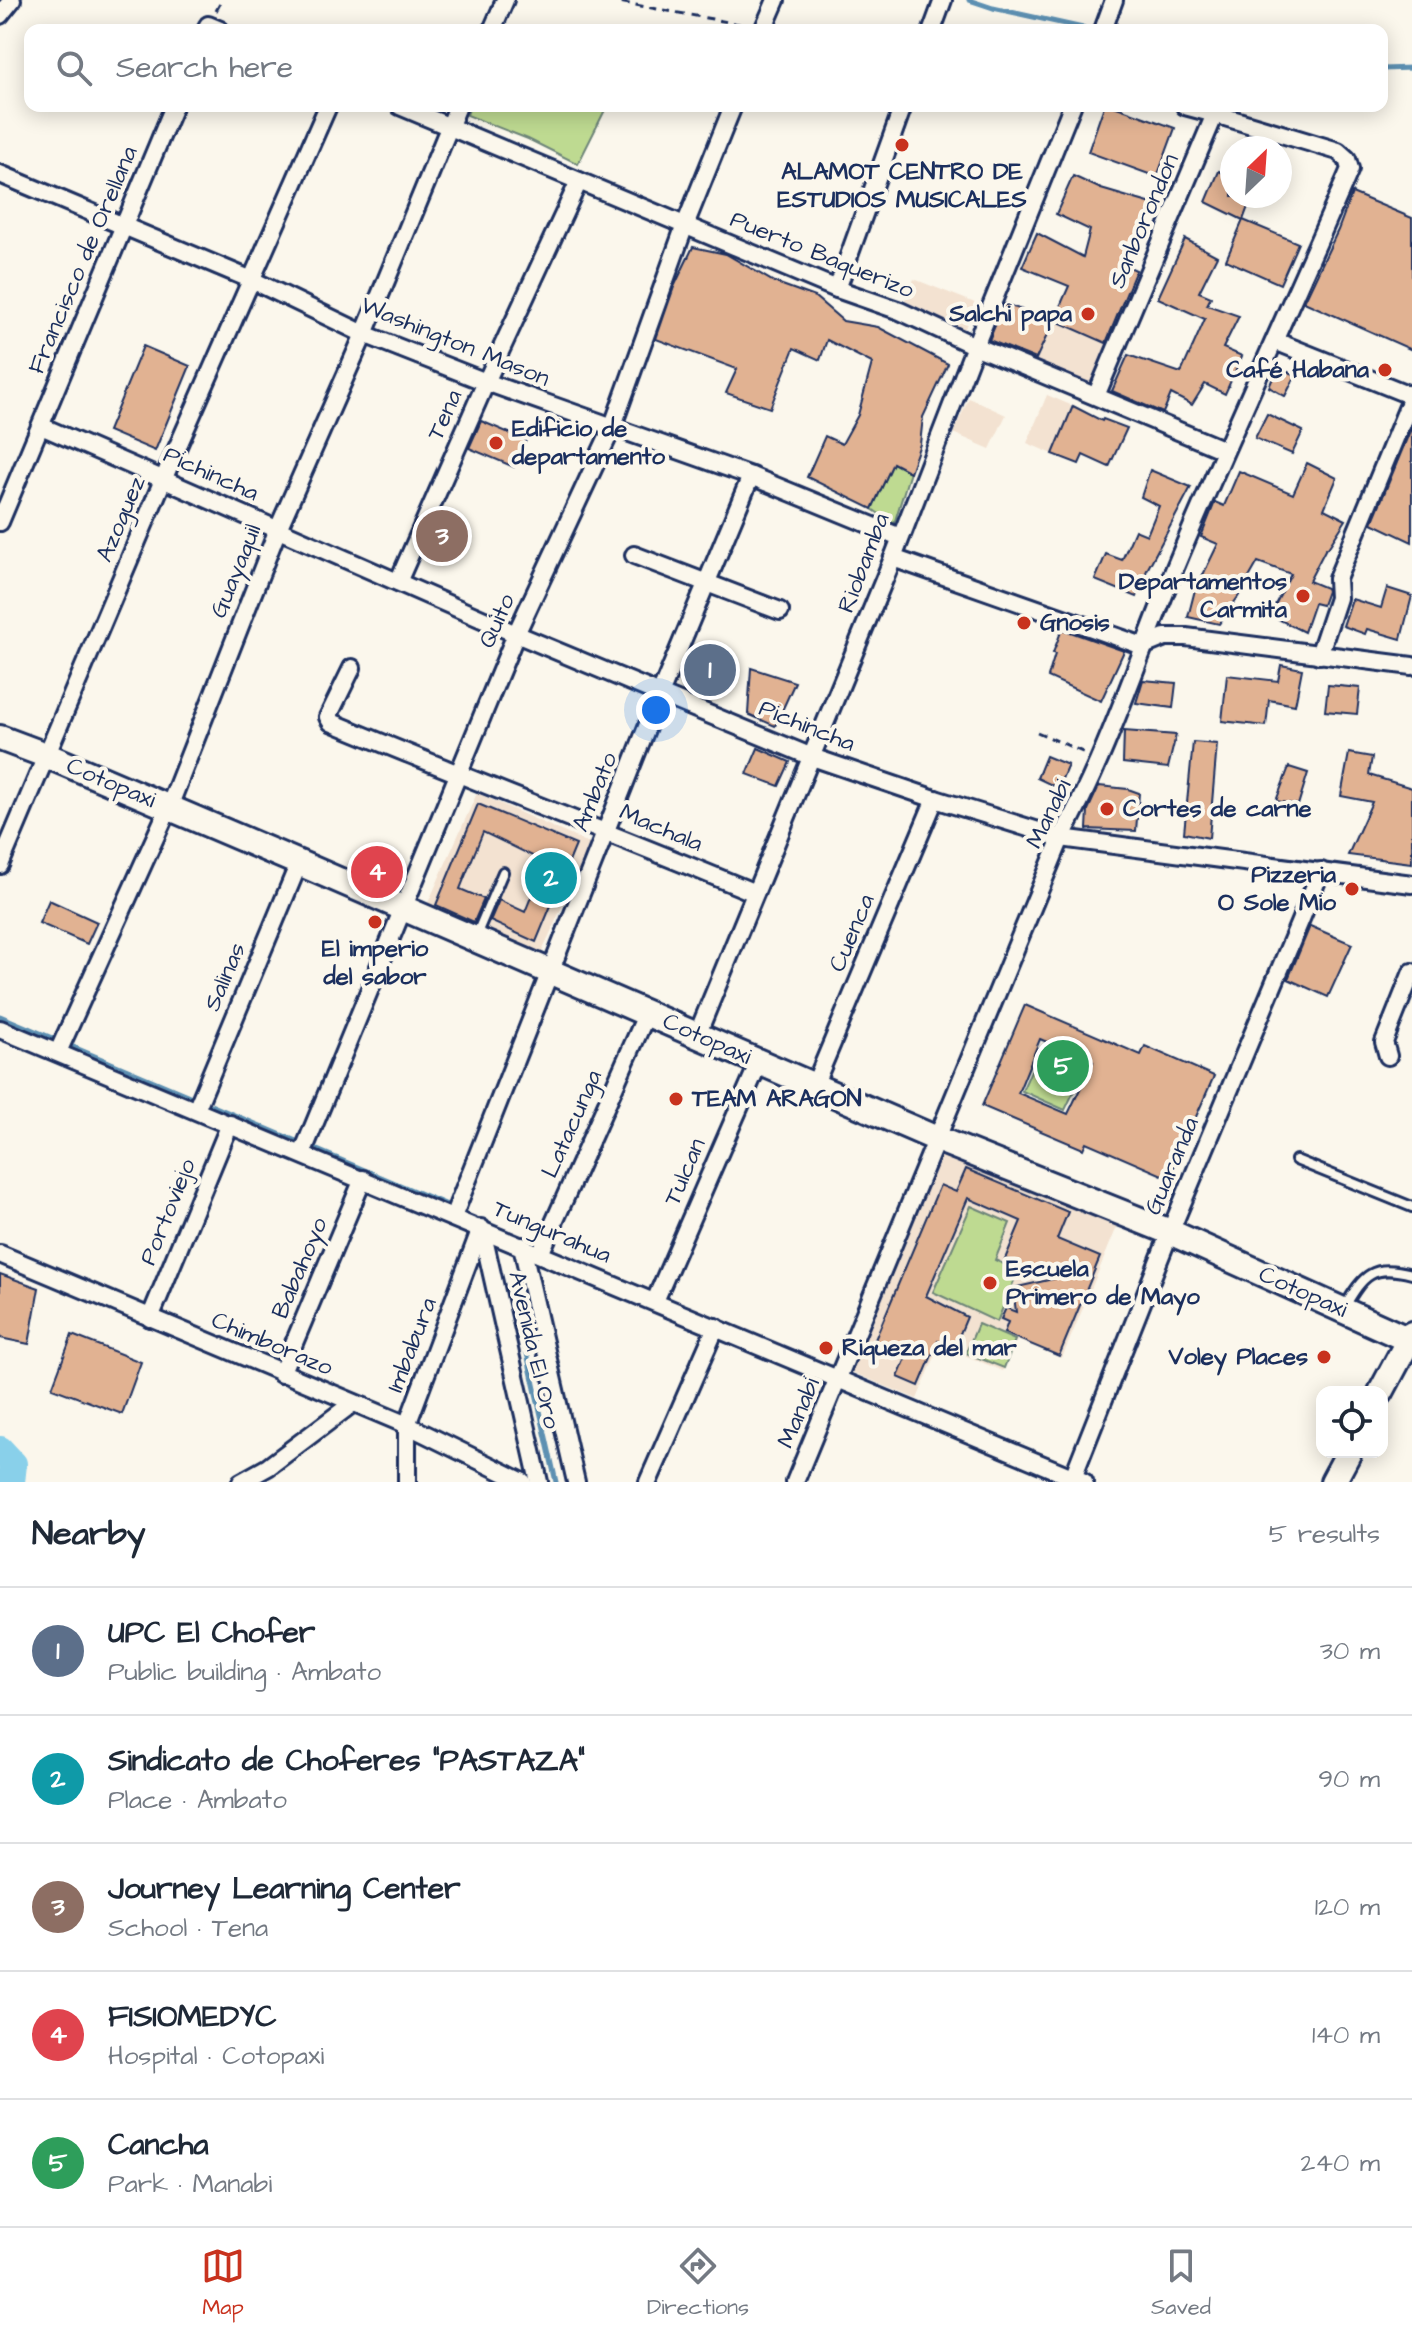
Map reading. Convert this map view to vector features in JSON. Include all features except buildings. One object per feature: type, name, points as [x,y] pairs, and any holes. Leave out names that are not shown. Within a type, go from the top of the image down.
[{"type":"street","points":[[0,15],[12,0]]},
{"type":"street","points":[[495,24],[505,0]]},
{"type":"street","points":[[766,24],[776,0]]},
{"type":"street","points":[[934,24],[943,0]]},
{"type":"street","points":[[1105,24],[1113,1]]},
{"type":"street","name":"Francisco de Orellana","points":[[0,522],[171,112]]},
{"type":"street","name":"Azoguez","points":[[0,865],[163,480],[325,112]]},
{"type":"street","name":"Puerto Baquerizo","points":[[415,112],[837,289],[900,311],[975,346],[1224,450]]},
{"type":"street","name":"Guayaquil","points":[[58,1052],[169,807],[278,529],[364,334],[456,112]]},
{"type":"street","name":"Quito","points":[[302,1153],[516,634],[612,428],[685,225],[731,112]]},
{"type":"street","points":[[837,289],[901,112]]},
{"type":"street","name":"Riobamba","points":[[697,1035],[893,558],[1070,112]]},
{"type":"street","points":[[1208,112],[1215,114]]},
{"type":"street","name":"Manabi","points":[[795,1482],[1061,838],[1089,786],[1224,450],[1350,169],[1347,159],[1338,151],[1215,114]]},
{"type":"street","name":"Sanborondon","points":[[1096,396],[1215,114]]},
{"type":"street","name":"Washington Mason","points":[[0,174],[252,280],[364,334],[486,382],[751,476],[900,537]]},
{"type":"street","name":"Tena","points":[[398,582],[579,181]]},
{"type":"street","points":[[1275,341],[1412,396],[1337,579],[1338,598],[1319,655]]},
{"type":"street","name":"Pichincha","points":[[41,426],[516,634],[812,757],[935,799],[1061,838],[1412,884]]},
{"type":"street","name":"Ambato","points":[[453,1216],[605,830],[751,476]]},
{"type":"street","points":[[634,555],[780,611]]},
{"type":"street","points":[[893,558],[1143,646],[1165,637],[1186,637],[1412,666]]},
{"type":"street","name":"Machala","points":[[352,668],[328,717],[331,722],[755,893]]},
{"type":"street","name":"Cotopaxi","points":[[0,738],[169,807],[937,1139],[1170,1232],[1411,1339]]},
{"type":"street","name":"Cuenca","points":[[814,1086],[935,799]]},
{"type":"street","name":"Salinas","points":[[196,1109],[299,863]]},
{"type":"street","name":"Guaranda","points":[[1076,1480],[1170,1232],[1321,871]]},
{"type":"street","points":[[1388,1056],[1384,1042],[1412,972]]},
{"type":"street","name":"Latacunga","points":[[540,1254],[647,1013]]},
{"type":"street","name":"Tungurahua","points":[[0,1029],[453,1216],[1076,1480]]},
{"type":"street","name":"Tulcan","points":[[655,1301],[759,1062]]},
{"type":"street","name":"Portoviejo","points":[[150,1318],[230,1124]]},
{"type":"street","name":"Babahoyo","points":[[281,1374],[363,1179]]},
{"type":"street","name":"Imbabura","points":[[407,1482],[407,1425],[481,1228]]},
{"type":"street","name":"Avenida El Oro","points":[[481,1228],[539,1482]]},
{"type":"street","points":[[522,1246],[576,1482]]},
{"type":"street","name":"Chimborazo","points":[[0,1254],[407,1425],[523,1482]]},
{"type":"street","points":[[648,1482],[716,1327]]},
{"type":"street","points":[[1384,1386],[1411,1339]]},
{"type":"street","points":[[241,1482],[268,1474],[353,1403]]},
{"type":"street","points":[[1333,1482],[1346,1458]]},
{"type":"lane","points":[[474,938],[503,872]]},
{"type":"lane","points":[[1296,1160],[1412,1207]]},
{"type":"lane","points":[[1342,1310],[1361,1280],[1381,1268],[1412,1274]]},
{"type":"path","points":[[608,0],[733,24]]},
{"type":"path","points":[[1037,732],[1100,759]]},
{"type":"shaded area","points":[[914,279],[975,303],[962,336],[900,311]]},
{"type":"shaded area","points":[[1054,320],[1107,343],[1091,383],[1035,360]]},
{"type":"shaded area","points":[[1047,395],[1073,406],[1053,454],[1027,443]]},
{"type":"shaded area","points":[[969,398],[1006,415],[990,449],[953,433]]},
{"type":"shaded area","points":[[477,793],[590,844],[541,954],[428,903]]},
{"type":"shaded area","name":"Escuela Primero de Mayo","points":[[941,1153],[1117,1227],[1062,1358],[1017,1340],[1003,1371],[940,1345],[917,1399],[849,1371]]},
{"type":"green space","points":[[468,112],[604,112],[578,164],[528,139],[467,115]]},
{"type":"green space","points":[[893,463],[910,472],[894,524],[872,509]]},
{"type":"green space","points":[[1049,1048],[1086,1064],[1078,1083],[1043,1069],[1077,1085],[1065,1110],[1022,1091],[1033,1066],[1040,1068]]},
{"type":"green space","points":[[971,1206],[1010,1223],[995,1260],[1018,1271],[997,1322],[933,1292]]},
{"type":"green space","points":[[978,1324],[1015,1340],[1004,1368],[966,1353]]},
{"type":"waterway","points":[[969,0],[1065,24]]},
{"type":"waterway","points":[[1388,69],[1412,68]]},
{"type":"waterway","points":[[0,1016],[452,1207]]},
{"type":"waterway","points":[[513,1291],[556,1482]]},
{"type":"waterway","points":[[0,1450],[13,1464],[11,1482]]},
{"type":"place","name":"ALAMOT CENTRO DE ESTUDIOS MUSICALES","points":[[902,145]]},
{"type":"place","name":"Salchi papa","points":[[1088,314]]},
{"type":"place","name":"Café Habana","points":[[1385,370]]},
{"type":"place","name":"Edificio de departamento","points":[[496,443]]},
{"type":"place","name":"Journey Learning Center","points":[[442,536]]},
{"type":"place","name":"Departamentos Carmita","points":[[1303,596]]},
{"type":"place","name":"Gnosis","points":[[1024,623]]},
{"type":"place","name":"UPC El Chofer","points":[[710,670]]},
{"type":"place","name":"Cortes de carne","points":[[1107,809]]},
{"type":"place","name":"FISIOMEDYC","points":[[377,872]]},
{"type":"place","name":"Sindicato de Choferes \"PASTAZA\"","points":[[551,878]]},
{"type":"place","name":"Pizzeria O Sole Mio","points":[[1352,889]]},
{"type":"place","name":"El imperio del sabor","points":[[375,922]]},
{"type":"place","name":"Cancha","points":[[1063,1066]]},
{"type":"place","name":"TEAM ARAGON","points":[[676,1099]]},
{"type":"place","name":"Escuela Primero de Mayo","points":[[990,1283]]},
{"type":"place","name":"Riqueza del mar","points":[[826,1348]]},
{"type":"place","name":"Voley Places","points":[[1324,1357]]}]
